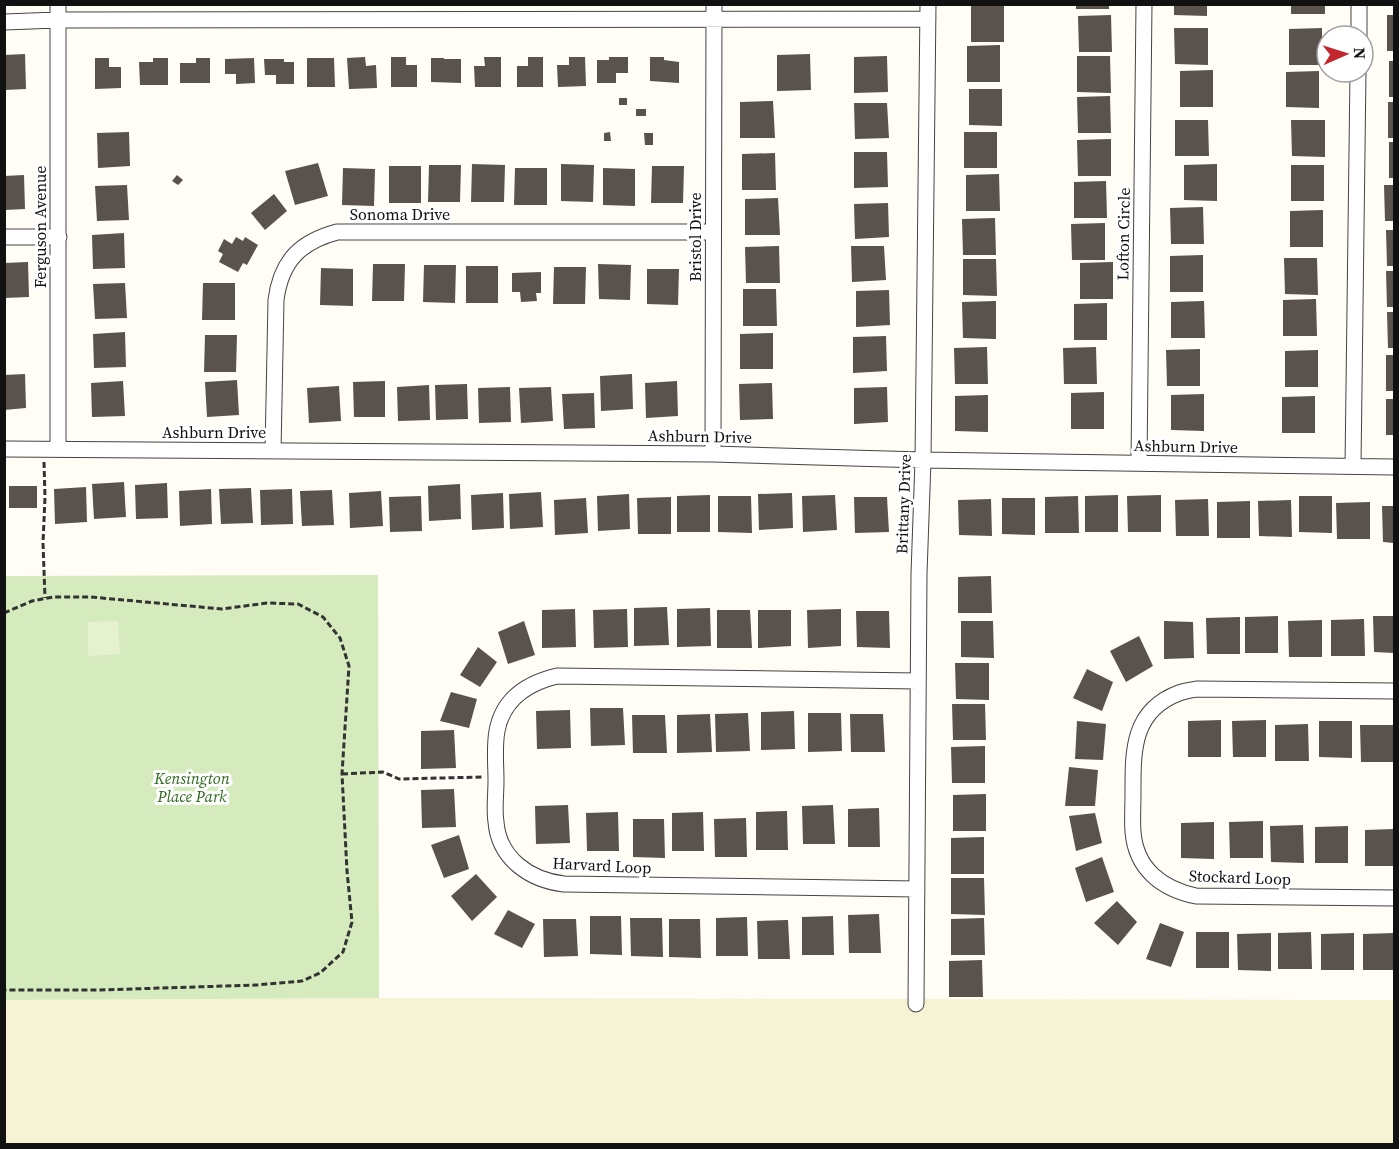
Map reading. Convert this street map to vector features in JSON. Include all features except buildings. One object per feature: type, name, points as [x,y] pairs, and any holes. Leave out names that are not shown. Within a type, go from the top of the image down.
[{"type":"street","name":"Lofton Circle","points":[[1138,463],[1144,4]]},
{"type":"street","points":[[1359,4],[1359,24]]},
{"type":"street","points":[[4,22],[58,12],[928,12]]},
{"type":"street","name":"Ferguson Avenue","points":[[51,449],[58,237],[58,12]]},
{"type":"street","name":"Bristol Drive","points":[[713,454],[714,12]]},
{"type":"street","name":"Brittany Drive","points":[[916,1004],[919,574],[923,460],[928,12]]},
{"type":"street","points":[[1353,466],[1359,84]]},
{"type":"street","name":"Sonoma Drive","points":[[273,450],[278,285],[294,255],[306,244],[321,236],[337,232],[713,232]]},
{"type":"street","points":[[4,237],[58,237]]},
{"type":"street","name":"Ashburn Drive","points":[[4,448],[713,454],[923,460],[1395,467]]},
{"type":"street","name":"Harvard Loop","points":[[917,889],[564,884],[535,877],[521,868],[508,854],[500,839],[496,823],[496,736],[502,715],[512,700],[525,688],[541,680],[558,676],[918,681]]},
{"type":"street","name":"Stockard Loop","points":[[1395,691],[1197,689],[1179,693],[1165,700],[1152,711],[1141,726],[1135,742],[1133,757],[1133,833],[1136,849],[1142,862],[1153,876],[1166,886],[1196,896],[1395,898]]},
{"type":"path","points":[[45,598],[43,543],[45,497],[51,449]]},
{"type":"path","points":[[4,613],[45,598],[91,597],[222,609],[267,603],[298,604],[323,617],[340,638],[349,666],[342,774],[352,922],[343,952],[320,973],[302,981],[257,985],[100,990],[4,990]]},
{"type":"path","points":[[342,774],[382,772],[399,779],[496,777]]},
{"type":"shaded area","points":[[379,998],[1394,1000],[1394,1144],[5,1144],[4,1000]]},
{"type":"green space","name":"Kensington Place Park","points":[[378,575],[379,998],[5,1000],[4,576]]},
{"type":"green space","points":[[118,621],[120,654],[88,656],[88,622]]}]
